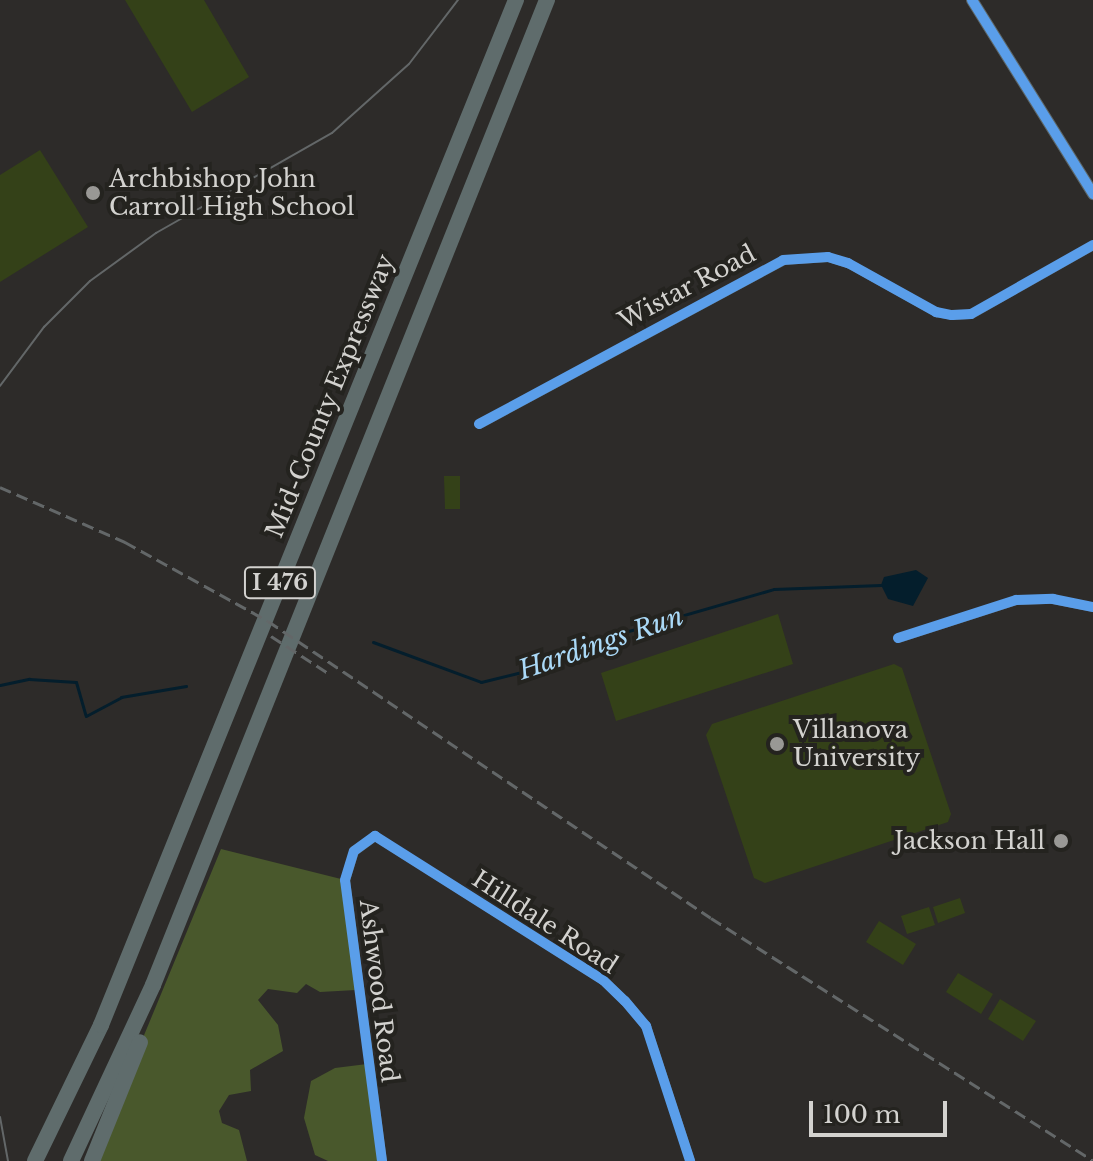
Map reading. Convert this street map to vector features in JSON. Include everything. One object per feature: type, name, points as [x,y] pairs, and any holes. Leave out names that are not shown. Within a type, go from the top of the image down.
[{"type":"highway","name":"Mid-County Expressway","points":[[35,1161],[101,1025],[516,0]]},
{"type":"highway","name":"I 476","points":[[71,1161],[173,933],[547,0]]},
{"type":"highway","points":[[92,1161],[146,1026],[173,933]]},
{"type":"street","points":[[972,0],[1093,194]]},
{"type":"street","name":"Wistar Road","points":[[479,424],[783,260],[828,257],[848,263],[936,312],[952,315],[971,314],[1093,245]]},
{"type":"street","points":[[898,638],[1016,600],[1053,599],[1093,607]]},
{"type":"street","name":"Ashwood Road","points":[[375,836],[354,851],[345,880],[382,1161]]},
{"type":"street","name":"Hilldale Road","points":[[375,836],[603,980],[625,1001],[646,1026],[690,1161]]},
{"type":"green space","points":[[125,0],[204,0],[249,77],[192,112]]},
{"type":"green space","points":[[40,150],[88,227],[0,282],[0,175]]},
{"type":"green space","points":[[444,476],[460,476],[460,509],[445,509]]},
{"type":"green space","points":[[778,614],[793,664],[616,721],[601,673]]},
{"type":"green space","points":[[894,664],[902,668],[951,814],[948,822],[765,883],[754,878],[706,735],[712,724]]},
{"type":"green space","points":[[221,849],[345,880],[356,990],[320,992],[306,984],[297,993],[268,989],[258,1000],[278,1025],[283,1051],[250,1070],[251,1091],[229,1095],[219,1111],[222,1123],[239,1130],[247,1161],[92,1161]]},
{"type":"green space","points":[[960,898],[965,913],[938,923],[933,907]]},
{"type":"green space","points":[[929,907],[935,925],[907,934],[901,916]]},
{"type":"green space","points":[[879,921],[916,944],[903,965],[866,942]]},
{"type":"green space","points":[[958,973],[993,994],[981,1014],[946,992]]},
{"type":"green space","points":[[1000,999],[1036,1021],[1023,1041],[988,1019]]},
{"type":"green space","points":[[367,1064],[382,1161],[328,1161],[315,1155],[304,1118],[311,1081],[335,1068]]},
{"type":"water","points":[[916,570],[928,578],[913,606],[888,599],[881,585],[884,577]]},
{"type":"waterway","name":"Hardings Run","points":[[373,642],[481,682],[522,672],[587,643],[774,589],[881,585]]},
{"type":"waterway","name":"Hardings Run","points":[[0,685],[29,679],[76,682],[86,716],[121,697],[186,686]]},
{"type":"tram line","points":[[0,386],[44,327],[90,281],[156,233],[332,133],[409,64],[458,0]]},
{"type":"tram line","points":[[0,1117],[8,1161]]},
{"type":"railway","points":[[0,487],[125,542],[268,621],[711,918],[1093,1160]]},
{"type":"railway","points":[[271,636],[328,673]]},
{"type":"cycle path","points":[[972,0],[1093,194]]},
{"type":"cycle path","points":[[479,424],[783,260],[828,257],[848,263],[936,312],[952,315],[971,314],[1093,245]]},
{"type":"cycle path","points":[[898,638],[1016,600],[1053,599],[1093,607]]},
{"type":"cycle path","points":[[382,1161],[345,880],[354,851],[375,836],[603,980],[625,1001],[646,1026],[690,1161]]},
{"type":"place","name":"Archbishop John Carroll High School","points":[[93,193]]},
{"type":"place","name":"Villanova University","points":[[777,744]]},
{"type":"place","name":"Jackson Hall","points":[[1061,841]]}]
